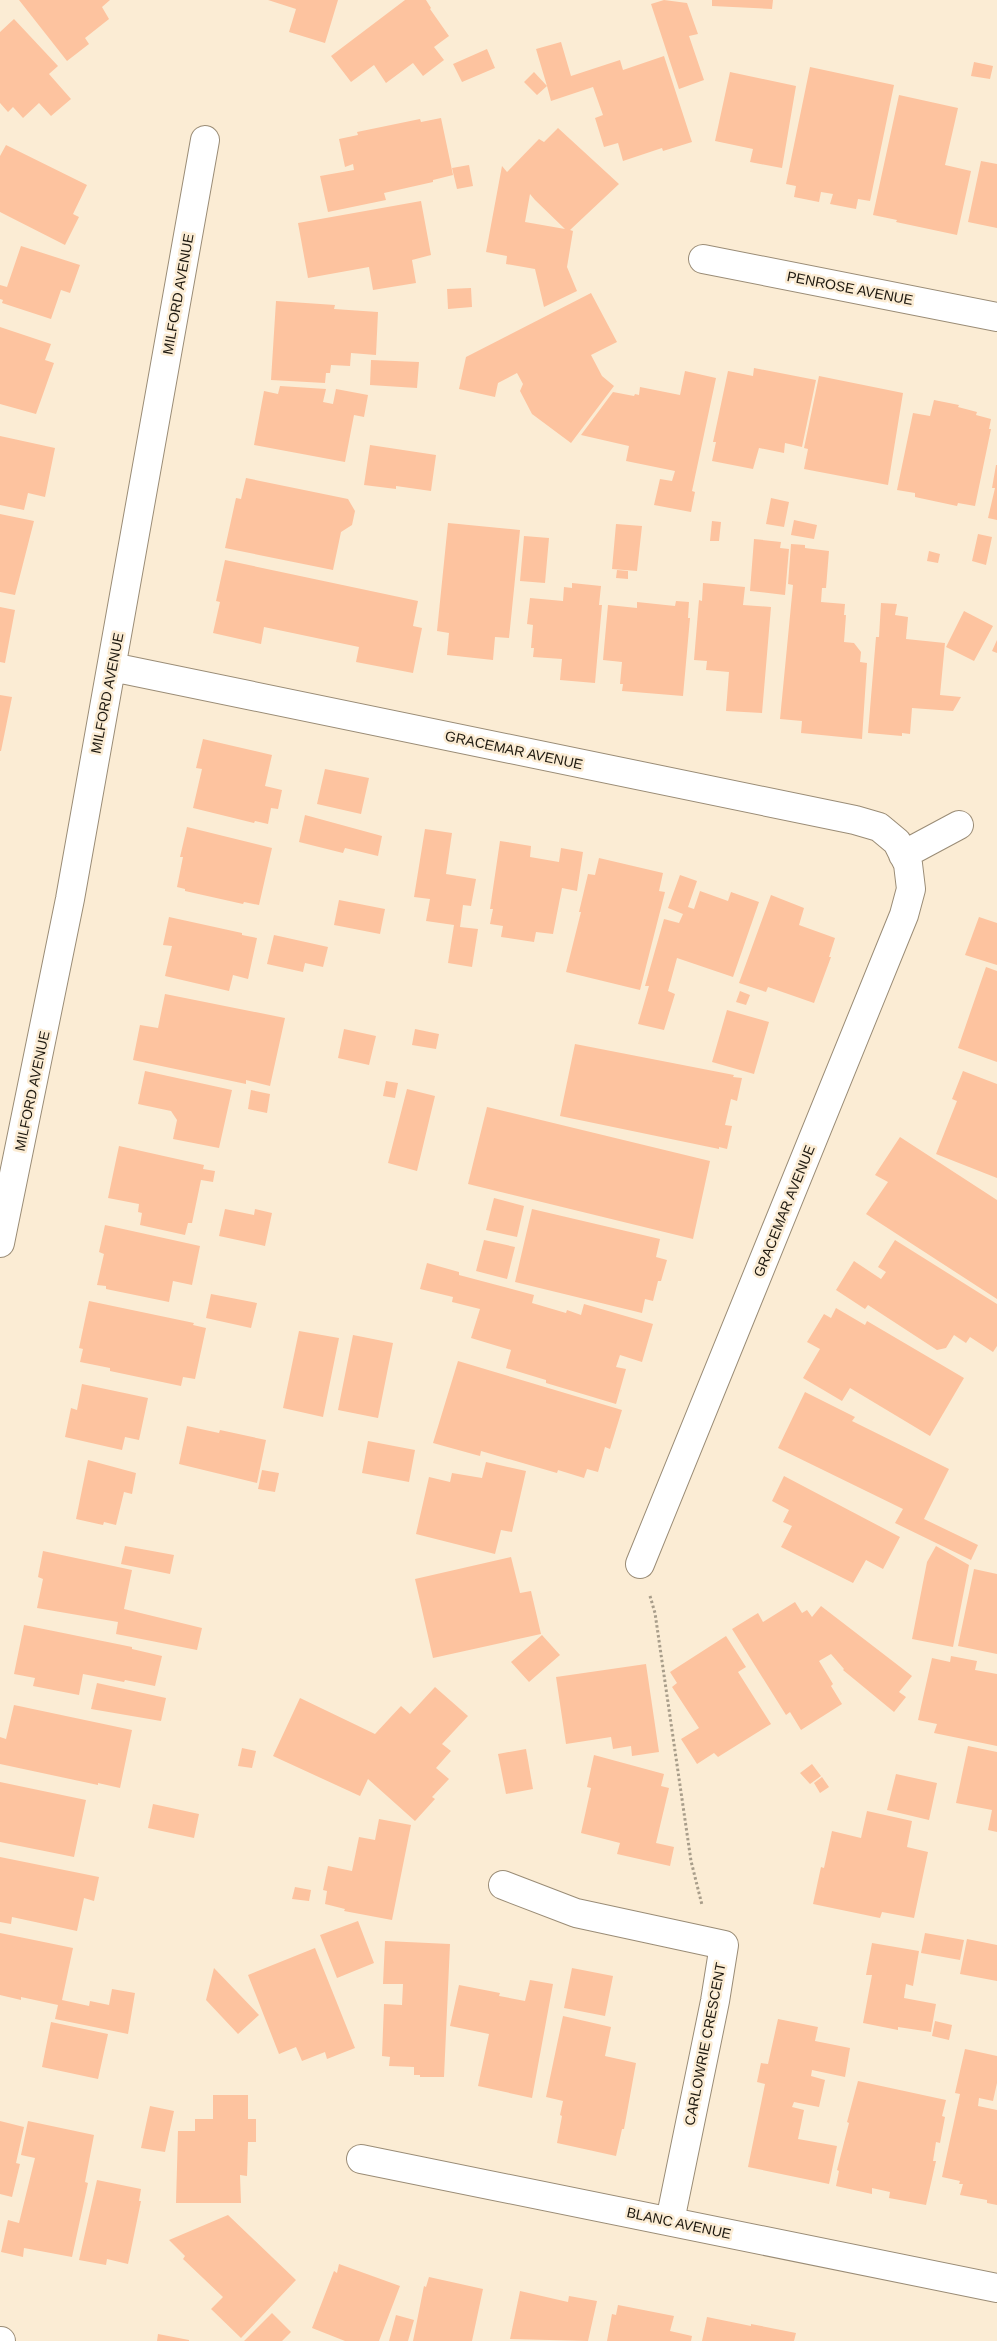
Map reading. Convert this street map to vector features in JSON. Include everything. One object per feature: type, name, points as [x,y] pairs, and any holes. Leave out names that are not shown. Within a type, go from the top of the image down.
[{"type":"street","name":"MILFORD AVENUE","points":[[0,1243],[56,976],[205,140]]},
{"type":"street","name":"PENROSE AVENUE","points":[[703,259],[997,317]]},
{"type":"street","name":"GRACEMAR AVENUE","points":[[112,666],[855,820],[879,827],[897,842],[908,864],[911,889],[904,915],[640,1564]]},
{"type":"street","points":[[903,854],[959,825]]},
{"type":"street","name":"CARLOWRIE CRESCENT","points":[[503,1886],[576,1913],[724,1945],[715,2001],[670,2221]]},
{"type":"street","name":"BLANC AVENUE","points":[[360,2159],[997,2288]]},
{"type":"path","points":[[640,1564],[655,1614],[691,1861],[702,1908],[724,1945]]},
{"type":"building","points":[[19,0],[110,0],[102,7],[109,19],[85,38],[89,44],[67,61]]},
{"type":"building","points":[[268,0],[338,0],[325,43],[289,32],[296,9]]},
{"type":"building","points":[[405,0],[426,0],[449,36],[434,47],[444,60],[423,76],[413,63],[386,83],[374,65],[351,82],[331,56]]},
{"type":"building","points":[[664,0],[687,3],[698,34],[689,36],[704,80],[679,89],[651,4]]},
{"type":"building","points":[[712,0],[773,0],[772,9],[712,6]]},
{"type":"building","points":[[14,19],[58,66],[49,74],[71,99],[51,116],[39,103],[23,118],[13,107],[8,112],[0,103],[0,32]]},
{"type":"building","points":[[561,42],[571,76],[620,60],[623,70],[664,56],[692,142],[663,151],[662,148],[623,161],[618,143],[604,147],[595,118],[603,115],[593,87],[551,101],[536,49]]},
{"type":"building","points":[[487,49],[495,68],[462,82],[453,64]]},
{"type":"building","points":[[974,62],[993,66],[990,79],[971,76]]},
{"type":"building","points":[[810,67],[894,85],[870,201],[858,199],[856,209],[830,204],[833,194],[821,192],[819,202],[794,197],[796,186],[786,184]]},
{"type":"building","points":[[534,72],[547,86],[537,95],[524,82]]},
{"type":"building","points":[[730,72],[796,86],[782,168],[750,162],[753,149],[715,141]]},
{"type":"building","points":[[899,95],[958,108],[945,165],[971,171],[957,235],[873,215]]},
{"type":"building","points":[[441,118],[453,175],[433,180],[433,182],[384,193],[386,200],[328,212],[320,176],[354,170],[353,164],[345,167],[339,139],[358,135],[357,132],[420,119],[421,122]]},
{"type":"building","points":[[558,128],[619,184],[570,230],[573,231],[567,267],[577,291],[544,307],[535,269],[506,264],[507,256],[486,252],[502,166],[507,172],[539,139],[544,142]],"holes":[[[530,194],[565,229],[525,222]]]},
{"type":"building","points":[[6,145],[87,185],[73,214],[79,217],[65,245],[0,212],[0,156]]},
{"type":"building","points":[[981,161],[997,164],[997,228],[968,222]]},
{"type":"building","points":[[469,165],[473,186],[457,189],[452,168]]},
{"type":"building","points":[[421,201],[431,255],[412,260],[416,283],[373,290],[369,267],[308,278],[298,223]]},
{"type":"building","points":[[21,246],[80,265],[70,293],[61,290],[51,319],[2,303],[3,300],[0,299],[0,285],[7,287]]},
{"type":"building","points":[[471,288],[472,307],[448,309],[447,289]]},
{"type":"building","points":[[591,293],[617,342],[591,355],[602,376],[614,386],[571,443],[532,414],[520,391],[523,384],[517,373],[498,383],[495,397],[459,389],[466,357]]},
{"type":"building","points":[[276,301],[335,305],[334,309],[378,312],[376,355],[351,353],[350,366],[331,365],[330,373],[326,373],[325,383],[271,380]]},
{"type":"building","points":[[0,327],[51,344],[45,360],[54,363],[36,414],[0,404]]},
{"type":"building","points":[[371,360],[419,362],[417,388],[370,385]]},
{"type":"building","points":[[754,368],[816,380],[802,447],[785,443],[784,453],[759,448],[753,469],[712,461],[716,442],[713,442],[728,371],[753,376]]},
{"type":"building","points":[[685,371],[716,378],[692,491],[695,492],[691,512],[654,505],[660,479],[672,481],[675,471],[626,461],[629,446],[581,435],[613,392],[634,396],[635,394],[639,395],[640,387],[680,395]]},
{"type":"building","points":[[819,376],[903,393],[888,485],[804,469],[808,449],[804,448]]},
{"type":"building","points":[[280,386],[326,389],[323,402],[333,404],[336,389],[368,395],[364,417],[354,415],[345,462],[254,445],[264,391],[278,394]]},
{"type":"building","points":[[934,400],[959,405],[958,407],[977,412],[976,415],[991,419],[989,429],[991,429],[975,506],[958,503],[957,506],[915,497],[915,493],[897,490],[913,413],[930,416]]},
{"type":"building","points":[[0,436],[55,448],[45,497],[28,493],[24,510],[0,505]]},
{"type":"building","points":[[370,445],[436,455],[431,491],[396,486],[396,489],[364,485]]},
{"type":"building","points":[[996,465],[997,520],[988,518],[995,488],[992,488]]},
{"type":"building","points":[[246,478],[348,499],[355,511],[352,525],[341,532],[333,570],[225,548],[236,498],[241,499]]},
{"type":"building","points":[[771,498],[789,502],[784,527],[766,524]]},
{"type":"building","points":[[0,514],[34,521],[15,595],[0,592]]},
{"type":"building","points":[[794,520],[817,525],[814,539],[791,535]]},
{"type":"building","points":[[712,521],[721,522],[719,541],[710,541]]},
{"type":"building","points":[[448,523],[520,530],[509,638],[495,637],[493,660],[447,655],[449,633],[437,631]]},
{"type":"building","points":[[616,524],[642,526],[637,571],[612,569]]},
{"type":"building","points":[[978,534],[992,537],[986,565],[972,561]]},
{"type":"building","points":[[524,536],[549,538],[545,583],[520,581]]},
{"type":"building","points":[[754,539],[781,542],[780,548],[789,549],[785,595],[750,591]]},
{"type":"building","points":[[791,544],[805,545],[805,548],[829,551],[826,588],[822,588],[821,602],[845,604],[844,642],[854,643],[861,652],[860,662],[867,663],[862,739],[801,733],[802,721],[780,719],[793,585],[788,584]]},
{"type":"building","points":[[929,551],[940,554],[938,563],[927,561]]},
{"type":"building","points":[[225,560],[418,601],[413,626],[422,628],[413,673],[356,662],[359,647],[264,627],[261,644],[213,633],[220,602],[216,601]]},
{"type":"building","points":[[617,570],[628,571],[628,579],[616,578]]},
{"type":"building","points":[[572,583],[601,586],[599,605],[602,605],[595,683],[560,680],[562,659],[533,657],[534,648],[531,648],[533,625],[527,624],[530,598],[563,601],[564,587],[572,588]]},
{"type":"building","points":[[703,583],[745,587],[743,605],[771,607],[762,713],[726,711],[729,672],[706,670],[707,661],[694,660],[699,600],[702,601]]},
{"type":"building","points":[[676,601],[689,602],[688,618],[690,618],[683,696],[622,691],[623,684],[620,684],[622,662],[603,660],[608,605],[637,608],[637,602],[675,606]]},
{"type":"building","points":[[881,603],[897,604],[895,615],[908,617],[906,639],[945,643],[940,695],[961,697],[953,711],[912,708],[910,734],[902,733],[902,736],[868,733],[876,637],[879,637]]},
{"type":"building","points":[[0,607],[15,610],[5,663],[0,662]]},
{"type":"building","points":[[964,611],[993,626],[974,661],[946,647]]},
{"type":"building","points":[[997,640],[997,653],[992,651]]},
{"type":"building","points":[[0,695],[12,697],[1,751],[0,751]]},
{"type":"building","points":[[203,739],[272,755],[265,786],[282,790],[278,809],[271,808],[268,824],[255,821],[254,823],[193,808],[202,769],[196,768]]},
{"type":"building","points":[[325,769],[369,778],[361,814],[317,804]]},
{"type":"building","points":[[305,815],[382,836],[378,856],[345,848],[343,853],[299,842]]},
{"type":"building","points":[[187,827],[272,848],[259,905],[244,902],[243,904],[185,891],[185,889],[177,887],[183,857],[180,857]]},
{"type":"building","points":[[425,829],[452,833],[446,874],[476,879],[471,906],[463,905],[460,927],[478,929],[472,967],[448,963],[454,925],[426,921],[430,899],[414,897]]},
{"type":"building","points":[[500,841],[531,846],[530,857],[559,862],[561,848],[583,852],[577,891],[562,888],[553,934],[536,932],[534,942],[501,937],[503,926],[490,924],[493,909],[490,909]]},
{"type":"building","points":[[599,858],[663,873],[659,891],[665,892],[640,990],[566,972],[588,874],[595,875]]},
{"type":"building","points":[[680,875],[697,881],[688,907],[694,909],[700,891],[728,901],[731,892],[759,902],[733,977],[677,958],[668,991],[675,994],[664,1030],[638,1024],[649,986],[645,986],[664,919],[679,923],[683,914],[668,908]]},
{"type":"building","points":[[771,895],[804,908],[799,925],[835,938],[829,957],[831,957],[814,1003],[768,987],[766,992],[739,983]]},
{"type":"building","points":[[339,900],[385,909],[380,934],[334,925]]},
{"type":"building","points":[[169,917],[257,938],[248,979],[233,975],[229,991],[165,976],[172,946],[163,945]]},
{"type":"building","points":[[979,917],[997,923],[997,965],[965,955]]},
{"type":"building","points":[[274,935],[328,947],[323,967],[305,963],[303,972],[267,964]]},
{"type":"building","points":[[986,967],[997,971],[997,1062],[958,1048]]},
{"type":"building","points":[[740,991],[750,995],[746,1005],[736,1002]]},
{"type":"building","points":[[165,994],[285,1018],[270,1086],[246,1080],[246,1084],[133,1060],[140,1025],[158,1028]]},
{"type":"building","points":[[727,1010],[769,1022],[754,1074],[712,1062]]},
{"type":"building","points":[[344,1029],[376,1036],[369,1065],[338,1058]]},
{"type":"building","points":[[415,1029],[439,1034],[436,1049],[412,1045]]},
{"type":"building","points":[[575,1044],[742,1078],[737,1101],[731,1099],[725,1125],[732,1126],[727,1149],[719,1147],[719,1149],[560,1116]]},
{"type":"building","points":[[145,1071],[232,1090],[219,1148],[173,1139],[177,1120],[171,1111],[138,1104]]},
{"type":"building","points":[[963,1071],[997,1084],[997,1178],[936,1154],[957,1101],[952,1099]]},
{"type":"building","points":[[386,1081],[398,1083],[395,1098],[383,1096]]},
{"type":"building","points":[[407,1089],[435,1096],[417,1171],[388,1163]]},
{"type":"building","points":[[251,1090],[270,1094],[267,1113],[248,1109]]},
{"type":"building","points":[[487,1107],[710,1161],[693,1239],[468,1184]]},
{"type":"building","points":[[900,1137],[997,1200],[997,1299],[866,1214],[888,1182],[875,1175]]},
{"type":"building","points":[[119,1146],[204,1165],[203,1169],[215,1171],[213,1182],[201,1180],[192,1223],[188,1223],[185,1235],[140,1225],[142,1213],[138,1212],[139,1204],[108,1198]]},
{"type":"building","points":[[494,1198],[524,1206],[517,1237],[486,1230]]},
{"type":"building","points":[[225,1209],[254,1215],[255,1209],[272,1213],[265,1246],[219,1236]]},
{"type":"building","points":[[532,1209],[660,1239],[656,1257],[667,1260],[661,1281],[658,1281],[653,1301],[645,1299],[642,1313],[515,1282]]},
{"type":"building","points":[[105,1225],[200,1246],[192,1285],[173,1281],[169,1302],[106,1289],[106,1286],[97,1285],[104,1254],[99,1252]]},
{"type":"building","points":[[484,1240],[515,1247],[507,1279],[476,1271]]},
{"type":"building","points":[[895,1240],[997,1304],[997,1346],[993,1352],[970,1337],[966,1343],[954,1335],[946,1348],[937,1350],[868,1305],[865,1309],[836,1290],[854,1261],[881,1279],[886,1272],[878,1267]]},
{"type":"building","points":[[427,1263],[459,1272],[459,1275],[534,1295],[532,1303],[566,1313],[567,1310],[581,1315],[584,1304],[653,1324],[642,1362],[620,1355],[616,1367],[626,1369],[616,1404],[546,1383],[546,1380],[506,1368],[511,1350],[471,1338],[480,1309],[452,1302],[453,1297],[420,1289]]},
{"type":"building","points":[[211,1294],[257,1303],[251,1328],[206,1318]]},
{"type":"building","points":[[89,1301],[194,1323],[193,1325],[206,1328],[195,1379],[183,1377],[181,1386],[110,1371],[110,1368],[80,1362],[83,1349],[79,1348]]},
{"type":"building","points":[[836,1308],[865,1325],[867,1321],[964,1378],[930,1436],[850,1388],[842,1401],[803,1378],[820,1349],[807,1342],[824,1314],[831,1318]]},
{"type":"building","points":[[299,1331],[339,1338],[323,1417],[283,1408]]},
{"type":"building","points":[[353,1335],[393,1343],[378,1418],[338,1410]]},
{"type":"building","points":[[458,1361],[622,1410],[610,1449],[605,1447],[598,1472],[587,1469],[584,1478],[558,1470],[557,1473],[481,1451],[480,1456],[433,1443]]},
{"type":"building","points":[[82,1384],[148,1398],[139,1440],[125,1437],[122,1450],[65,1437],[71,1408],[77,1410]]},
{"type":"building","points":[[805,1392],[855,1417],[852,1421],[949,1469],[924,1519],[978,1545],[971,1560],[895,1523],[903,1509],[778,1448]]},
{"type":"building","points":[[187,1426],[219,1433],[220,1430],[266,1440],[257,1483],[179,1464]]},
{"type":"building","points":[[368,1441],[415,1450],[409,1482],[362,1473]]},
{"type":"building","points":[[88,1460],[136,1473],[132,1494],[124,1492],[116,1525],[104,1522],[103,1525],[76,1519]]},
{"type":"building","points":[[486,1462],[526,1471],[512,1532],[501,1530],[495,1554],[416,1534],[429,1477],[450,1482],[452,1473],[482,1478]]},
{"type":"building","points":[[262,1470],[279,1473],[275,1492],[258,1489]]},
{"type":"building","points":[[784,1476],[900,1537],[883,1569],[866,1560],[853,1583],[781,1547],[792,1526],[783,1522],[789,1510],[772,1501]]},
{"type":"building","points":[[125,1546],[174,1555],[170,1574],[121,1564]]},
{"type":"building","points":[[936,1546],[969,1565],[953,1647],[912,1639],[927,1562]]},
{"type":"building","points":[[43,1551],[132,1570],[124,1609],[202,1628],[197,1650],[116,1634],[118,1622],[37,1608],[43,1579],[38,1577]]},
{"type":"building","points":[[511,1557],[520,1593],[531,1591],[541,1634],[433,1658],[415,1579]]},
{"type":"building","points":[[974,1569],[997,1574],[997,1654],[958,1646]]},
{"type":"building","points":[[795,1602],[802,1613],[807,1610],[812,1617],[821,1606],[912,1676],[899,1692],[906,1697],[894,1712],[843,1670],[831,1654],[819,1661],[842,1704],[801,1730],[790,1712],[786,1715],[732,1629],[758,1613],[763,1622]]},
{"type":"building","points":[[24,1625],[132,1647],[132,1649],[162,1656],[155,1686],[83,1674],[79,1695],[33,1686],[35,1678],[14,1674]]},
{"type":"building","points":[[542,1635],[560,1655],[529,1682],[511,1662]]},
{"type":"building","points":[[726,1636],[746,1667],[738,1672],[771,1724],[718,1757],[714,1753],[697,1764],[681,1739],[699,1728],[672,1687],[677,1683],[670,1672]]},
{"type":"building","points":[[951,1656],[977,1661],[975,1670],[997,1674],[997,1746],[934,1733],[937,1724],[918,1720],[932,1658],[950,1662]]},
{"type":"building","points":[[646,1664],[659,1752],[632,1756],[631,1746],[613,1749],[611,1737],[566,1744],[556,1677]]},
{"type":"building","points":[[97,1683],[166,1698],[161,1721],[91,1709]]},
{"type":"building","points":[[435,1687],[468,1716],[442,1744],[451,1751],[436,1768],[449,1779],[432,1797],[435,1799],[415,1821],[368,1779],[360,1796],[273,1756],[300,1698],[375,1734],[401,1706],[410,1714]]},
{"type":"building","points":[[14,1705],[132,1730],[120,1788],[0,1764],[0,1737],[6,1739]]},
{"type":"building","points":[[968,1746],[997,1752],[997,1832],[988,1830],[992,1810],[956,1803]]},
{"type":"building","points":[[242,1748],[256,1751],[252,1768],[238,1766]]},
{"type":"building","points":[[526,1749],[533,1789],[506,1794],[498,1754]]},
{"type":"building","points":[[594,1755],[664,1774],[661,1786],[669,1788],[656,1843],[674,1847],[670,1866],[617,1854],[620,1843],[581,1833],[591,1788],[587,1787]]},
{"type":"building","points":[[812,1764],[821,1776],[810,1784],[800,1773]]},
{"type":"building","points":[[896,1774],[937,1783],[929,1820],[887,1810]]},
{"type":"building","points":[[822,1777],[829,1787],[820,1793],[814,1783]]},
{"type":"building","points":[[0,1782],[86,1800],[74,1857],[0,1842]]},
{"type":"building","points":[[153,1804],[199,1814],[194,1838],[148,1828]]},
{"type":"building","points":[[867,1811],[912,1821],[907,1847],[928,1852],[914,1918],[882,1912],[880,1918],[813,1904],[821,1867],[824,1868],[832,1831],[861,1838]]},
{"type":"building","points":[[379,1819],[411,1825],[392,1920],[344,1911],[345,1909],[325,1904],[327,1891],[323,1890],[328,1866],[352,1871],[359,1837],[375,1840]]},
{"type":"building","points":[[0,1857],[99,1877],[94,1901],[84,1898],[77,1931],[12,1917],[11,1924],[0,1922]]},
{"type":"building","points":[[295,1887],[311,1890],[309,1901],[292,1899]]},
{"type":"building","points":[[358,1921],[374,1963],[337,1978],[320,1935]]},
{"type":"building","points":[[0,1933],[73,1948],[62,2000],[89,2006],[90,2001],[109,2005],[112,1989],[135,1993],[128,2034],[55,2019],[58,2005],[21,1997],[21,2000],[0,1995]]},
{"type":"building","points":[[925,1933],[964,1940],[960,1960],[921,1953]]},
{"type":"building","points":[[967,1939],[997,1945],[997,1981],[960,1974]]},
{"type":"building","points":[[385,1941],[450,1944],[444,2077],[420,2077],[420,2075],[414,2075],[414,2067],[389,2066],[390,2057],[382,2056],[384,2004],[402,2005],[403,1984],[383,1984]]},
{"type":"building","points":[[872,1943],[919,1951],[913,1986],[906,1984],[904,1998],[936,2004],[931,2032],[898,2027],[898,2030],[863,2023],[872,1975],[866,1975]]},
{"type":"building","points":[[315,1948],[355,2048],[327,2059],[325,2052],[302,2061],[296,2047],[279,2054],[248,1975]]},
{"type":"building","points":[[214,1968],[259,2015],[238,2034],[206,2000]]},
{"type":"building","points":[[572,1968],[613,1976],[605,2016],[564,2008]]},
{"type":"building","points":[[530,1980],[553,1984],[532,2098],[478,2086],[489,2034],[450,2026],[459,1985],[500,1993],[499,1996],[525,2001]]},
{"type":"building","points":[[563,2016],[611,2027],[605,2056],[636,2063],[624,2129],[622,2129],[616,2156],[557,2143],[563,2101],[546,2097]]},
{"type":"building","points":[[778,2019],[818,2027],[815,2041],[850,2048],[845,2077],[812,2070],[811,2076],[825,2080],[819,2107],[794,2102],[792,2107],[804,2110],[798,2139],[837,2146],[829,2184],[748,2167],[765,2084],[757,2082],[761,2063],[768,2064]]},
{"type":"building","points":[[935,2021],[952,2025],[949,2040],[932,2036]]},
{"type":"building","points":[[51,2022],[108,2034],[98,2079],[42,2067]]},
{"type":"building","points":[[965,2049],[997,2056],[997,2083],[993,2101],[979,2098],[978,2106],[997,2110],[997,2205],[987,2203],[987,2200],[960,2195],[963,2184],[959,2184],[960,2181],[942,2177],[960,2094],[955,2093]]},
{"type":"building","points":[[858,2081],[946,2100],[942,2116],[945,2117],[940,2143],[936,2142],[933,2161],[936,2161],[926,2205],[889,2198],[890,2192],[872,2188],[872,2194],[836,2186],[839,2171],[837,2170],[849,2123],[847,2122]]},
{"type":"building","points":[[213,2095],[248,2095],[248,2119],[256,2119],[256,2142],[248,2142],[247,2176],[240,2175],[241,2203],[176,2203],[178,2131],[195,2131],[195,2119],[213,2119]]},
{"type":"building","points":[[150,2106],[174,2111],[165,2152],[141,2148]]},
{"type":"building","points":[[0,2121],[24,2127],[16,2163],[20,2164],[12,2197],[0,2194]]},
{"type":"building","points":[[28,2121],[94,2135],[85,2182],[88,2183],[72,2257],[24,2248],[23,2257],[1,2252],[8,2220],[19,2223],[35,2158],[21,2155]]},
{"type":"building","points":[[97,2180],[141,2189],[139,2201],[141,2201],[128,2264],[107,2259],[106,2265],[79,2260]]},
{"type":"building","points":[[228,2215],[296,2280],[241,2338],[211,2309],[223,2297],[183,2259],[185,2256],[169,2240]]},
{"type":"building","points":[[339,2264],[400,2286],[379,2341],[345,2341],[312,2328],[334,2271],[337,2273]]},
{"type":"building","points":[[429,2277],[483,2289],[472,2341],[413,2341],[424,2286],[426,2287]]},
{"type":"building","points":[[520,2291],[568,2302],[569,2296],[597,2301],[588,2341],[510,2339]]},
{"type":"building","points":[[618,2305],[674,2316],[670,2331],[692,2336],[691,2341],[607,2341],[612,2314],[616,2315]]},
{"type":"building","points":[[272,2313],[291,2332],[282,2341],[244,2341]]},
{"type":"building","points":[[396,2315],[414,2320],[408,2341],[389,2341]]},
{"type":"building","points":[[707,2317],[796,2333],[794,2341],[702,2341]]},
{"type":"building","points":[[158,2334],[189,2340],[189,2341],[157,2341]]}]
